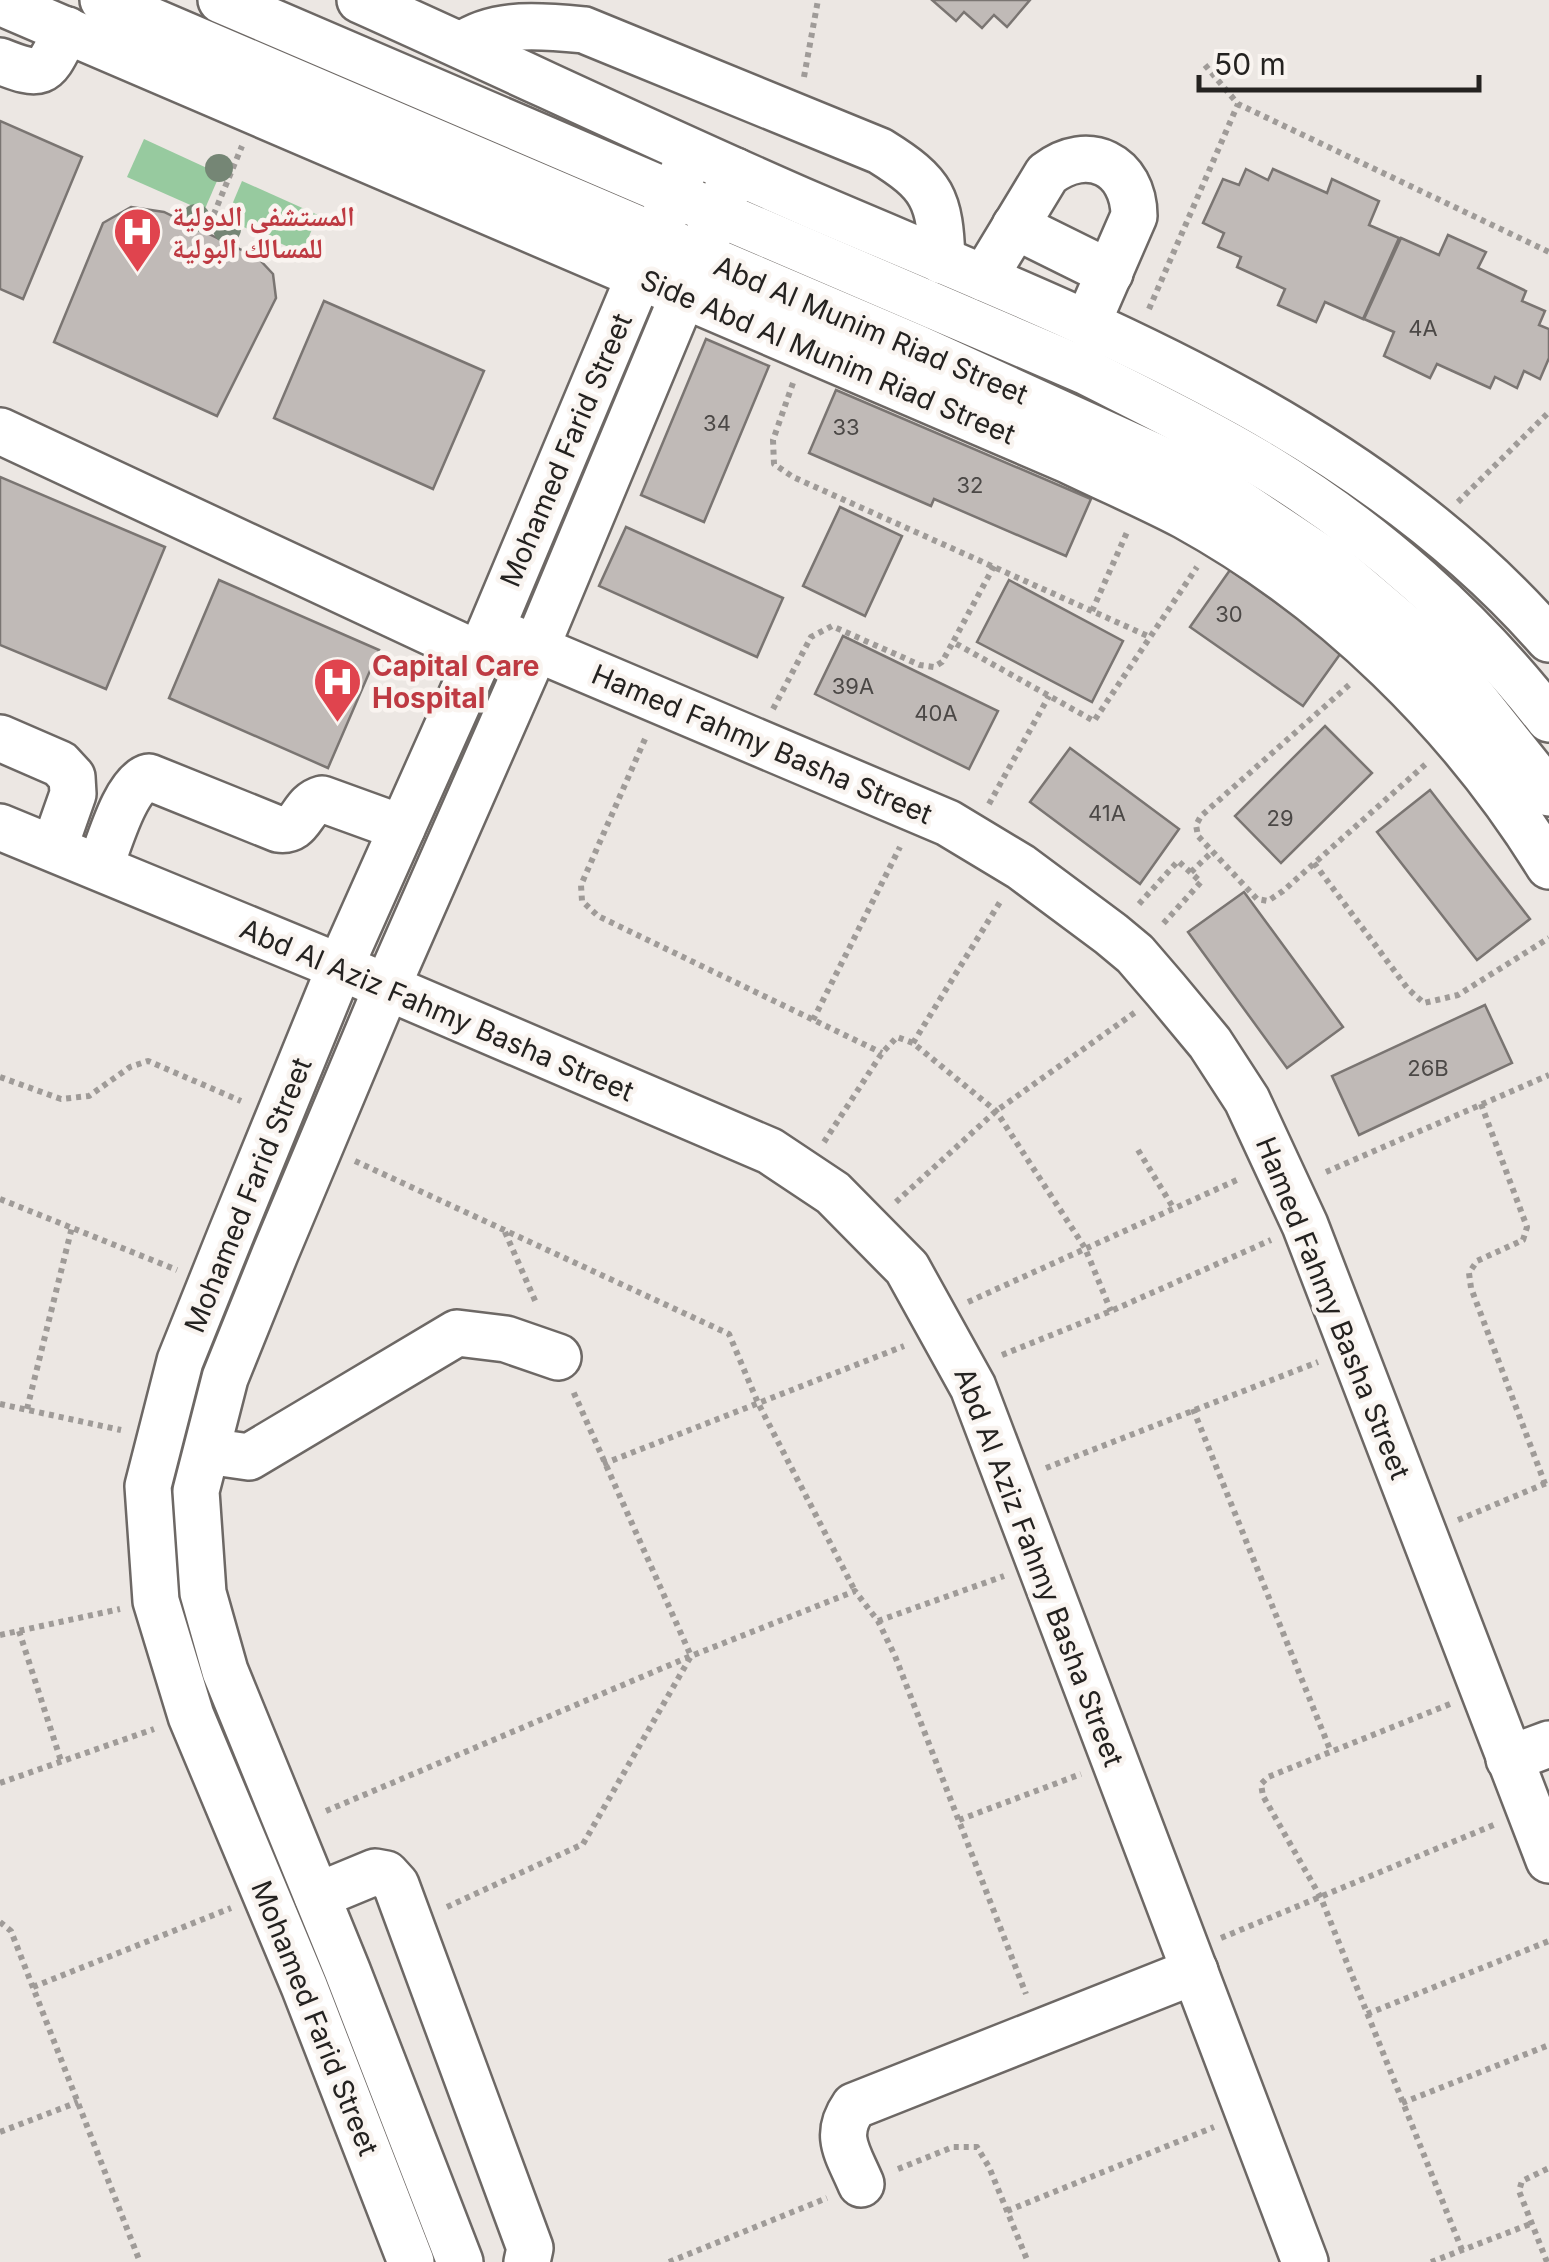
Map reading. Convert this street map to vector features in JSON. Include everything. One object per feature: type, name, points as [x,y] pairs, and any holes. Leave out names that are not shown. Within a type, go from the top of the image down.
[{"type":"street","name":"Abd Al Munim Riad Street","points":[[103,0],[691,276],[989,380],[1202,478],[1330,562],[1444,661],[1549,793]]},
{"type":"street","name":"Abd Al Munim Riad Street","points":[[221,0],[1085,371],[1267,468],[1351,524],[1474,631],[1549,719]]},
{"type":"street","points":[[360,0],[691,153],[1134,344],[1277,420],[1369,477],[1462,549],[1549,639]]},
{"type":"street","name":"Side Abd Al Munim Riad Street","points":[[0,2],[256,112],[646,256]]},
{"type":"street","points":[[462,45],[476,35],[512,28],[584,30],[880,151],[918,175],[941,215],[942,261]]},
{"type":"street","points":[[0,62],[29,73],[42,70],[52,60],[67,30]]},
{"type":"street","name":"Mohamed Farid Street","points":[[410,2262],[266,1894],[191,1716],[156,1601],[148,1486],[180,1361],[211,1283],[340,967],[486,642],[691,153]]},
{"type":"street","points":[[984,278],[1047,174],[1075,159],[1106,163],[1128,185],[1134,200],[1130,231],[1087,324]]},
{"type":"street","name":"Mohamed Farid Street","points":[[460,2262],[224,1670],[204,1593],[196,1491],[225,1378],[320,1145],[536,648],[735,172]]},
{"type":"street","points":[[1015,226],[1110,273]]},
{"type":"street","name":"Side Abd Al Munim Riad Street","points":[[691,276],[806,348],[1143,496],[1218,537],[1304,593],[1412,690],[1513,806],[1549,866]]},
{"type":"street","name":"Hamed Fahmy Basha Street","points":[[0,432],[486,642],[536,648],[918,811],[1021,867],[1123,944],[1210,1043],[1247,1100],[1290,1192],[1483,1691],[1529,1751],[1529,1810],[1549,1860]]},
{"type":"street","points":[[0,738],[60,764],[72,776],[72,794],[54,848]]},
{"type":"street","points":[[100,867],[132,789],[142,778],[278,830],[291,830],[310,803],[322,799],[402,828]]},
{"type":"street","name":"Abd Al Aziz Fahmy Basha Street","points":[[0,826],[770,1151],[833,1192],[907,1268],[964,1370],[1009,1482],[1305,2262]]},
{"type":"street","points":[[207,1451],[249,1457],[457,1333],[506,1339],[558,1357]]},
{"type":"street","points":[[156,1601],[204,1593]]},
{"type":"street","points":[[317,1896],[375,1872],[386,1874],[396,1885],[530,2248],[527,2262]]},
{"type":"street","points":[[861,2184],[842,2139],[844,2121],[854,2106],[1041,2032],[1191,1961]]},
{"type":"path","points":[[796,117],[818,0]]},
{"type":"path","points":[[1205,65],[1238,104],[1282,128],[1509,230],[1549,252]]},
{"type":"path","points":[[1134,344],[1238,104]]},
{"type":"path","points":[[206,233],[256,112]]},
{"type":"path","points":[[806,348],[772,440],[774,464],[793,477],[1150,637]]},
{"type":"path","points":[[1433,526],[1549,412]]},
{"type":"path","points":[[1092,611],[1143,496]]},
{"type":"path","points":[[954,642],[1094,721],[1218,537]]},
{"type":"path","points":[[756,742],[812,636],[820,630],[832,626],[920,665],[934,667],[942,662],[954,642],[994,566]]},
{"type":"path","points":[[1378,660],[1201,816],[1196,825],[1198,836],[1212,852],[1257,898],[1268,901],[1454,739]]},
{"type":"path","points":[[971,838],[1049,696]]},
{"type":"path","points":[[662,702],[581,885],[582,901],[598,916],[882,1053]]},
{"type":"path","points":[[813,1020],[918,811]]},
{"type":"path","points":[[1190,872],[1212,852]]},
{"type":"path","points":[[1178,861],[1201,882],[1123,944],[1178,861]]},
{"type":"path","points":[[1314,863],[1408,988],[1424,1003],[1458,996],[1549,938]]},
{"type":"path","points":[[913,1043],[1021,867]]},
{"type":"path","points":[[869,1228],[996,1111],[1166,990]]},
{"type":"path","points":[[804,1172],[882,1053],[897,1037],[913,1043],[996,1111],[1085,1248],[1112,1311]]},
{"type":"path","points":[[0,1077],[61,1099],[89,1096],[130,1067],[148,1062],[279,1118]]},
{"type":"path","points":[[964,1370],[1112,1311],[1290,1192],[1549,1074]]},
{"type":"path","points":[[1424,1534],[1547,1483],[1471,1288],[1469,1273],[1476,1261],[1523,1240],[1527,1227],[1481,1104]]},
{"type":"path","points":[[320,1145],[730,1334],[758,1403],[855,1591],[878,1621],[895,1656],[1041,2032]]},
{"type":"path","points":[[1138,1150],[1174,1209]]},
{"type":"path","points":[[603,1464],[758,1403],[939,1324],[1085,1248],[1174,1209],[1290,1192]]},
{"type":"path","points":[[0,1199],[211,1283]]},
{"type":"path","points":[[27,1410],[72,1228]]},
{"type":"path","points":[[506,1232],[603,1464],[691,1656]]},
{"type":"path","points":[[1009,1482],[1352,1349]]},
{"type":"path","points":[[0,1404],[160,1438]]},
{"type":"path","points":[[1193,1409],[1331,1752]]},
{"type":"path","points":[[878,1621],[1040,1564]]},
{"type":"path","points":[[289,1827],[691,1656],[855,1591]]},
{"type":"path","points":[[0,1636],[156,1601]]},
{"type":"path","points":[[19,1631],[61,1761]]},
{"type":"path","points":[[410,1924],[584,1844],[691,1656]]},
{"type":"path","points":[[1462,2250],[1321,1898],[1263,1796],[1261,1784],[1483,1691]]},
{"type":"path","points":[[0,1783],[191,1716]]},
{"type":"path","points":[[959,1820],[1115,1761]]},
{"type":"path","points":[[1191,1961],[1321,1898],[1529,1810]]},
{"type":"path","points":[[33,1988],[266,1894]]},
{"type":"path","points":[[0,1922],[12,1932],[140,2262]]},
{"type":"path","points":[[1367,2014],[1549,1941]]},
{"type":"path","points":[[1402,2103],[1549,2045]]},
{"type":"path","points":[[0,2132],[78,2102]]},
{"type":"path","points":[[1007,2211],[1248,2113]]},
{"type":"path","points":[[977,2147],[990,2166],[1028,2262]]},
{"type":"path","points":[[1547,2262],[1519,2191],[1522,2181],[1549,2168]]},
{"type":"path","points":[[1430,2262],[1533,2223]]},
{"type":"green space","points":[[144,139],[220,174],[204,211],[127,177]]},
{"type":"green space","points":[[242,181],[318,215],[302,253],[226,219]]},
{"type":"building","points":[[932,0],[1030,0],[1007,27],[994,15],[982,28],[964,12],[956,21]]},
{"type":"building","points":[[0,121],[82,157],[23,299],[0,289]]},
{"type":"building","points":[[1246,169],[1268,180],[1273,169],[1327,193],[1332,179],[1379,201],[1369,225],[1399,238],[1363,319],[1325,302],[1316,322],[1278,305],[1285,289],[1237,267],[1241,257],[1218,247],[1224,233],[1203,223],[1223,179],[1239,185]]},
{"type":"building","points":[[131,207],[164,212],[258,258],[273,274],[276,298],[217,416],[54,342],[103,223]]},
{"type":"building","points":[[1448,235],[1486,252],[1478,268],[1526,291],[1522,301],[1545,311],[1539,325],[1549,329],[1549,358],[1540,379],[1524,371],[1517,388],[1495,377],[1490,388],[1437,364],[1430,378],[1384,356],[1394,332],[1364,319],[1401,238],[1439,255]]},
{"type":"building","points":[[324,301],[484,371],[433,489],[274,418]]},
{"type":"building","points":[[706,339],[769,366],[704,522],[641,495]]},
{"type":"building","points":[[836,390],[1091,499],[1066,556],[934,499],[931,506],[809,453]]},
{"type":"building","points":[[0,477],[165,547],[106,689],[0,645]]},
{"type":"building","points":[[840,507],[902,536],[865,616],[803,586]]},
{"type":"building","points":[[626,527],[783,598],[757,657],[599,586]]},
{"type":"building","points":[[1230,570],[1343,650],[1303,706],[1190,627]]},
{"type":"building","points":[[219,580],[379,650],[328,768],[169,698]]},
{"type":"building","points":[[1009,580],[1123,641],[1092,702],[977,642]]},
{"type":"building","points":[[843,636],[998,711],[969,769],[815,694]]},
{"type":"building","points":[[1325,726],[1372,773],[1281,863],[1235,816]]},
{"type":"building","points":[[1070,748],[1179,829],[1140,884],[1030,802]]},
{"type":"building","points":[[1430,790],[1530,919],[1477,960],[1377,832]]},
{"type":"building","points":[[1244,892],[1343,1027],[1287,1068],[1188,932]]},
{"type":"building","points":[[1485,1005],[1512,1063],[1359,1135],[1332,1076]]},
{"type":"place","name":"المستشفى الدولية للمسالك البولية","points":[[137,274]]},
{"type":"place","name":"Capital Care Hospital","points":[[337,724]]}]
